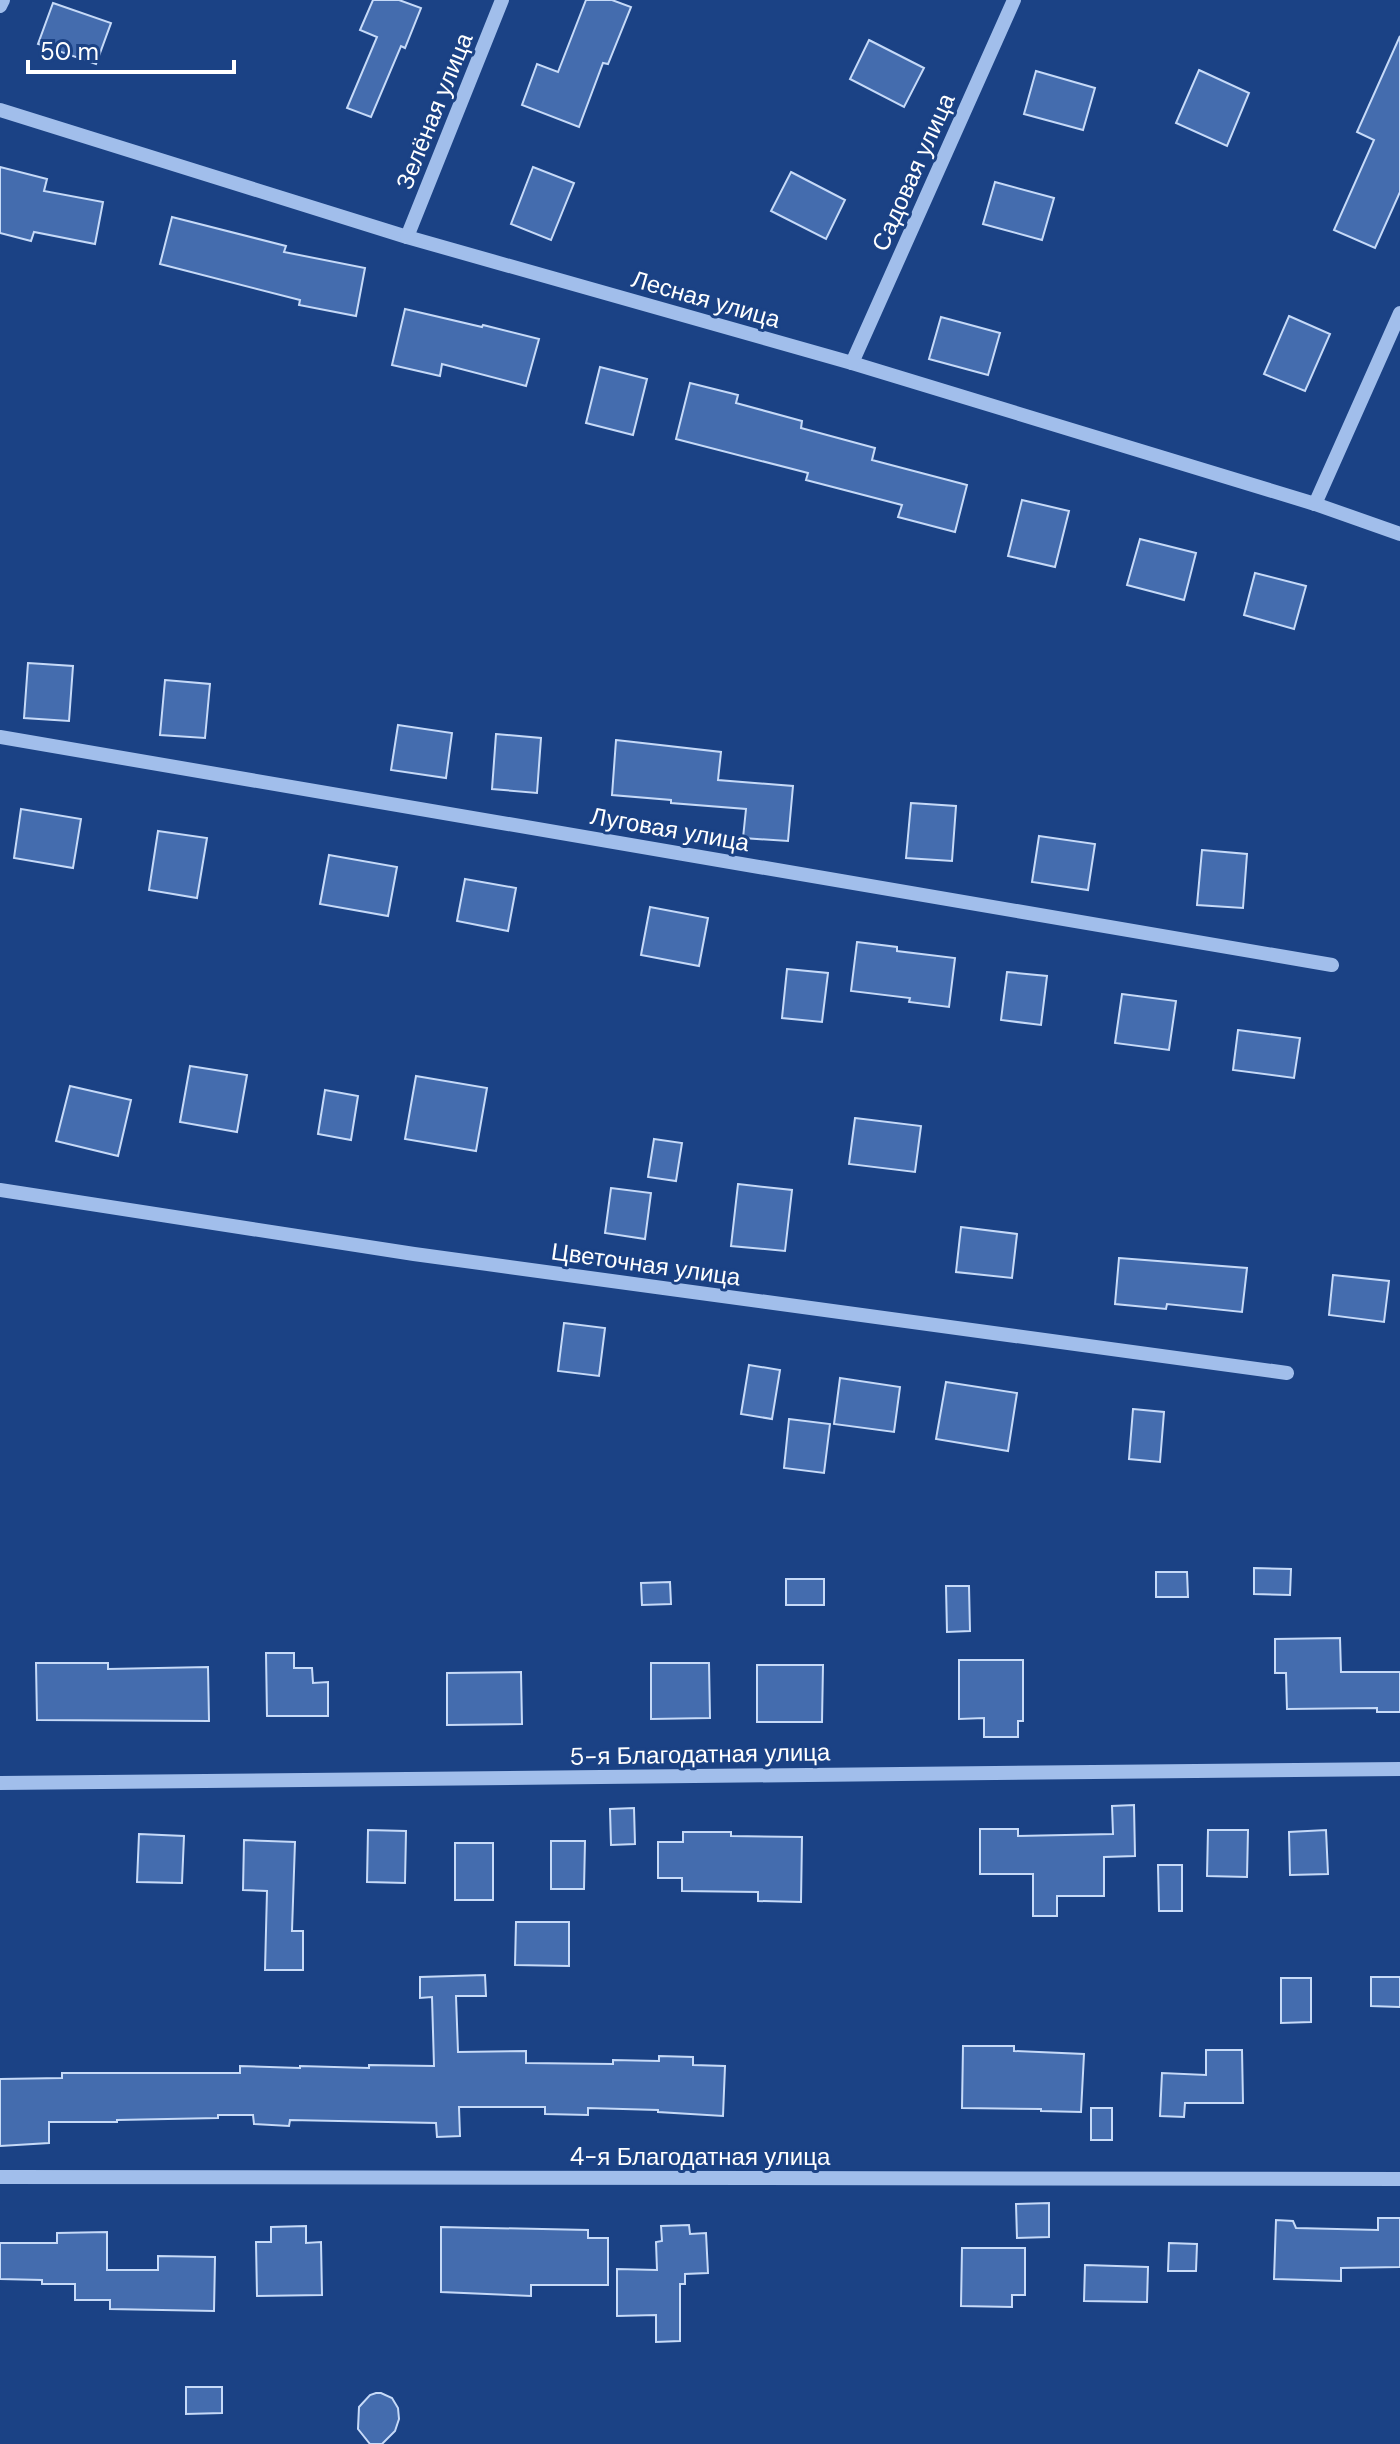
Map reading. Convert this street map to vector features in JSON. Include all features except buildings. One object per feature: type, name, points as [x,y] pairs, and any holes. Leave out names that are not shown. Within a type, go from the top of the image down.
[{"type":"street","points":[[0,6],[3,0]]},
{"type":"street","name":"Зелёная улица","points":[[407,237],[502,0]]},
{"type":"street","name":"Садовая улица","points":[[852,363],[1014,0]]},
{"type":"street","name":"Лесная улица","points":[[0,110],[407,237],[852,363],[1315,504],[1400,534]]},
{"type":"street","points":[[1315,504],[1400,313]]},
{"type":"street","name":"Луговая улица","points":[[0,737],[1332,965]]},
{"type":"street","name":"Цветочная улица","points":[[0,1190],[414,1254],[1287,1373]]},
{"type":"street","name":"5-я Благодатная улица","points":[[0,1783],[1400,1769]]},
{"type":"street","name":"4-я Благодатная улица","points":[[0,2177],[1400,2179]]}]
